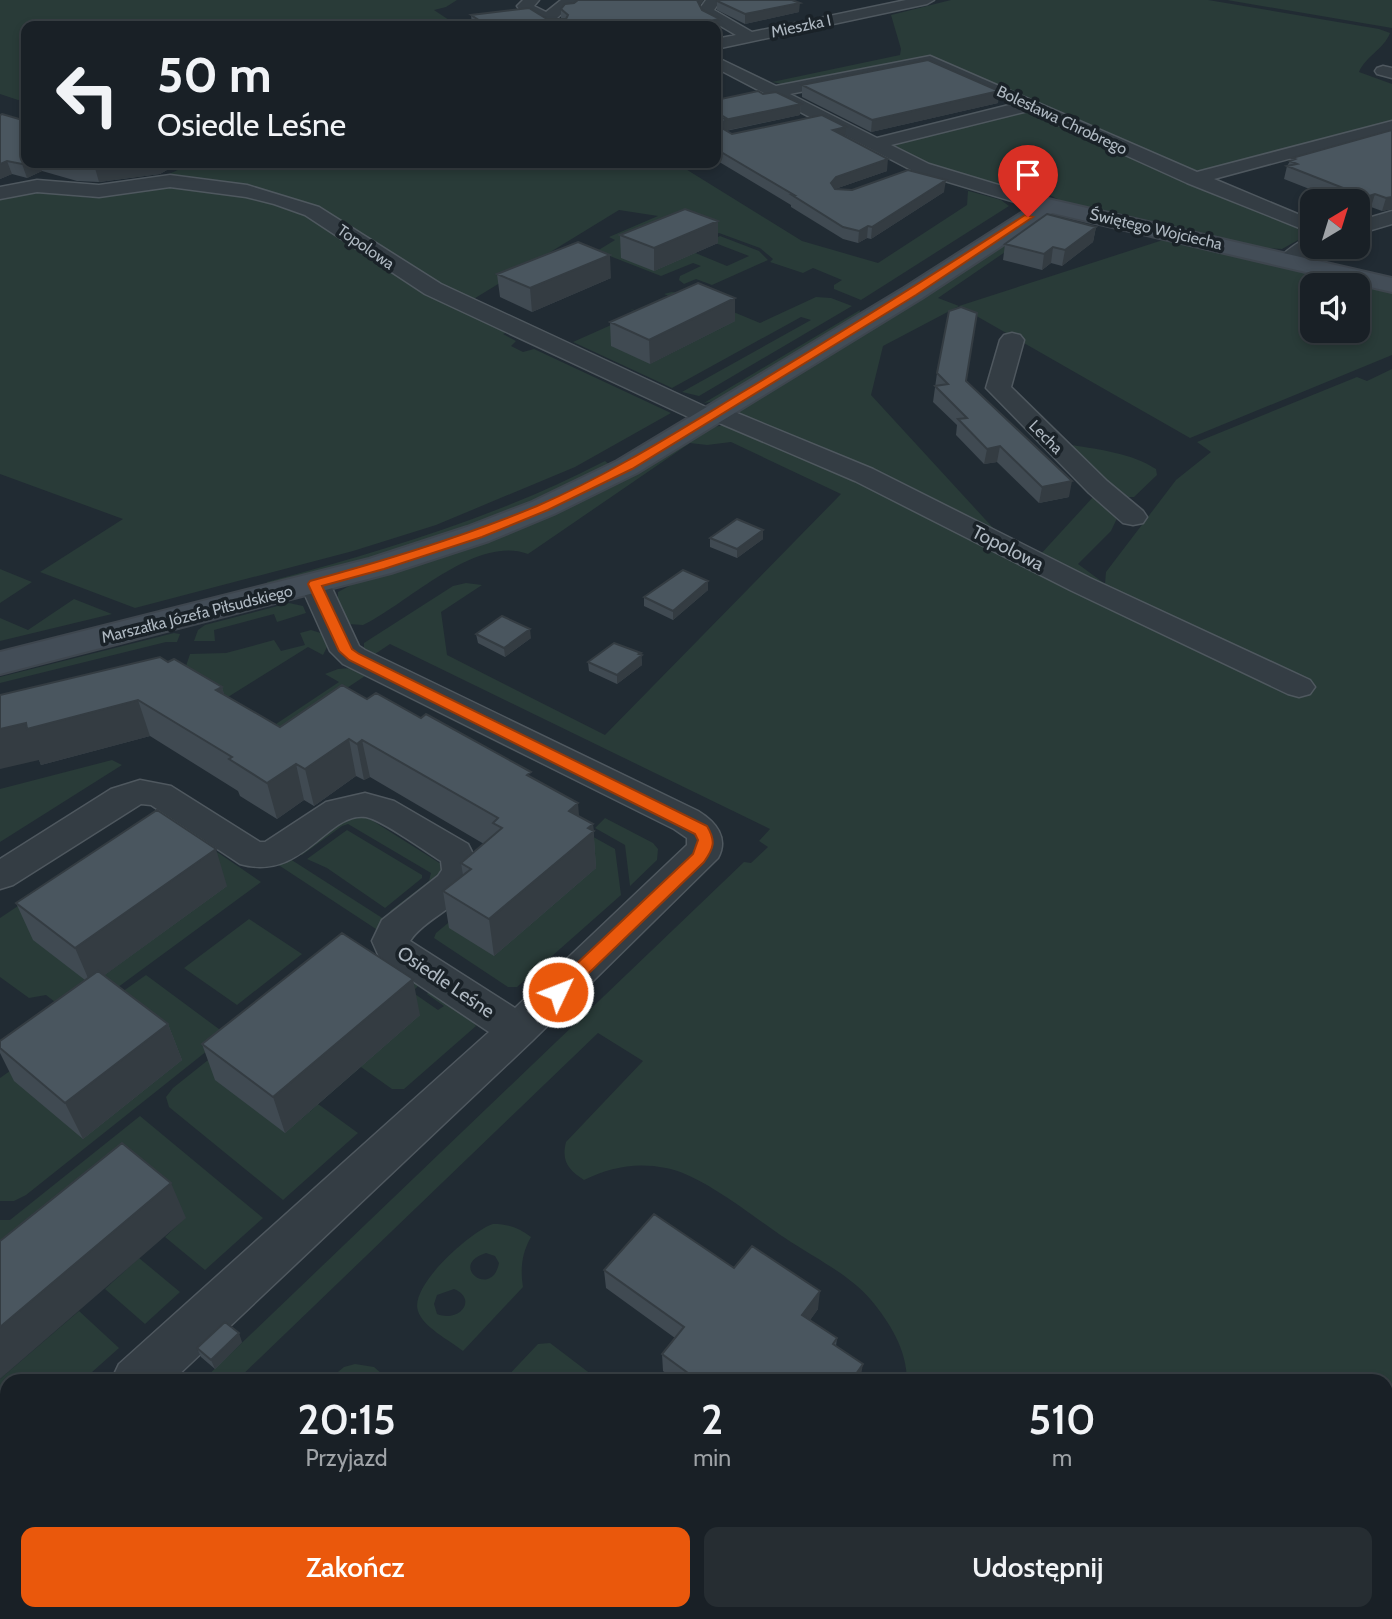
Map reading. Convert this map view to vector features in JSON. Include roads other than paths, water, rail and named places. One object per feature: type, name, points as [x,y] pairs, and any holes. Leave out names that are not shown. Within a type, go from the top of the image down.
[{"type":"street","points":[[532,0],[524,6],[550,21]]},
{"type":"street","points":[[554,21],[570,0]]},
{"type":"street","points":[[714,0],[706,8],[708,14],[751,36]]},
{"type":"street","name":"Mieszka I","points":[[721,43],[923,0]]},
{"type":"street","name":"Bolesława Chrobrego","points":[[773,92],[930,61],[1194,179],[1300,222]]},
{"type":"street","name":"Świętego Wojciecha","points":[[721,65],[922,168],[1048,206],[1392,285]]},
{"type":"street","points":[[873,144],[1032,105]]},
{"type":"street","points":[[798,123],[823,118]]},
{"type":"street","points":[[1194,179],[1392,126]]},
{"type":"street","points":[[899,176],[922,168]]},
{"type":"street","name":"Topolowa","points":[[4,189],[37,186],[99,191],[170,181],[247,191],[281,200],[333,223],[401,271],[433,289],[712,415],[864,475],[1080,584],[1299,687]]},
{"type":"street","name":"Marszałka Józefa Piłsudskiego","points":[[0,663],[315,584],[430,551],[543,508],[627,467],[912,293],[1048,206]]},
{"type":"street","points":[[1370,224],[1392,217]]},
{"type":"street","points":[[1289,260],[1300,252]]},
{"type":"street","name":"Lecha","points":[[1012,340],[998,388],[1098,487],[1133,517]]},
{"type":"street","name":"Osiedle Leśne","points":[[144,1374],[518,1030],[705,849],[706,840],[701,830],[686,820],[354,657],[346,651],[315,584]]},
{"type":"street","name":"Osiedle Leśne","points":[[0,876],[123,797],[140,792],[159,794],[253,855],[260,856],[272,855],[338,810],[370,805],[382,809],[455,853],[460,860],[459,877],[395,930],[391,941],[394,949],[518,1030]]}]
